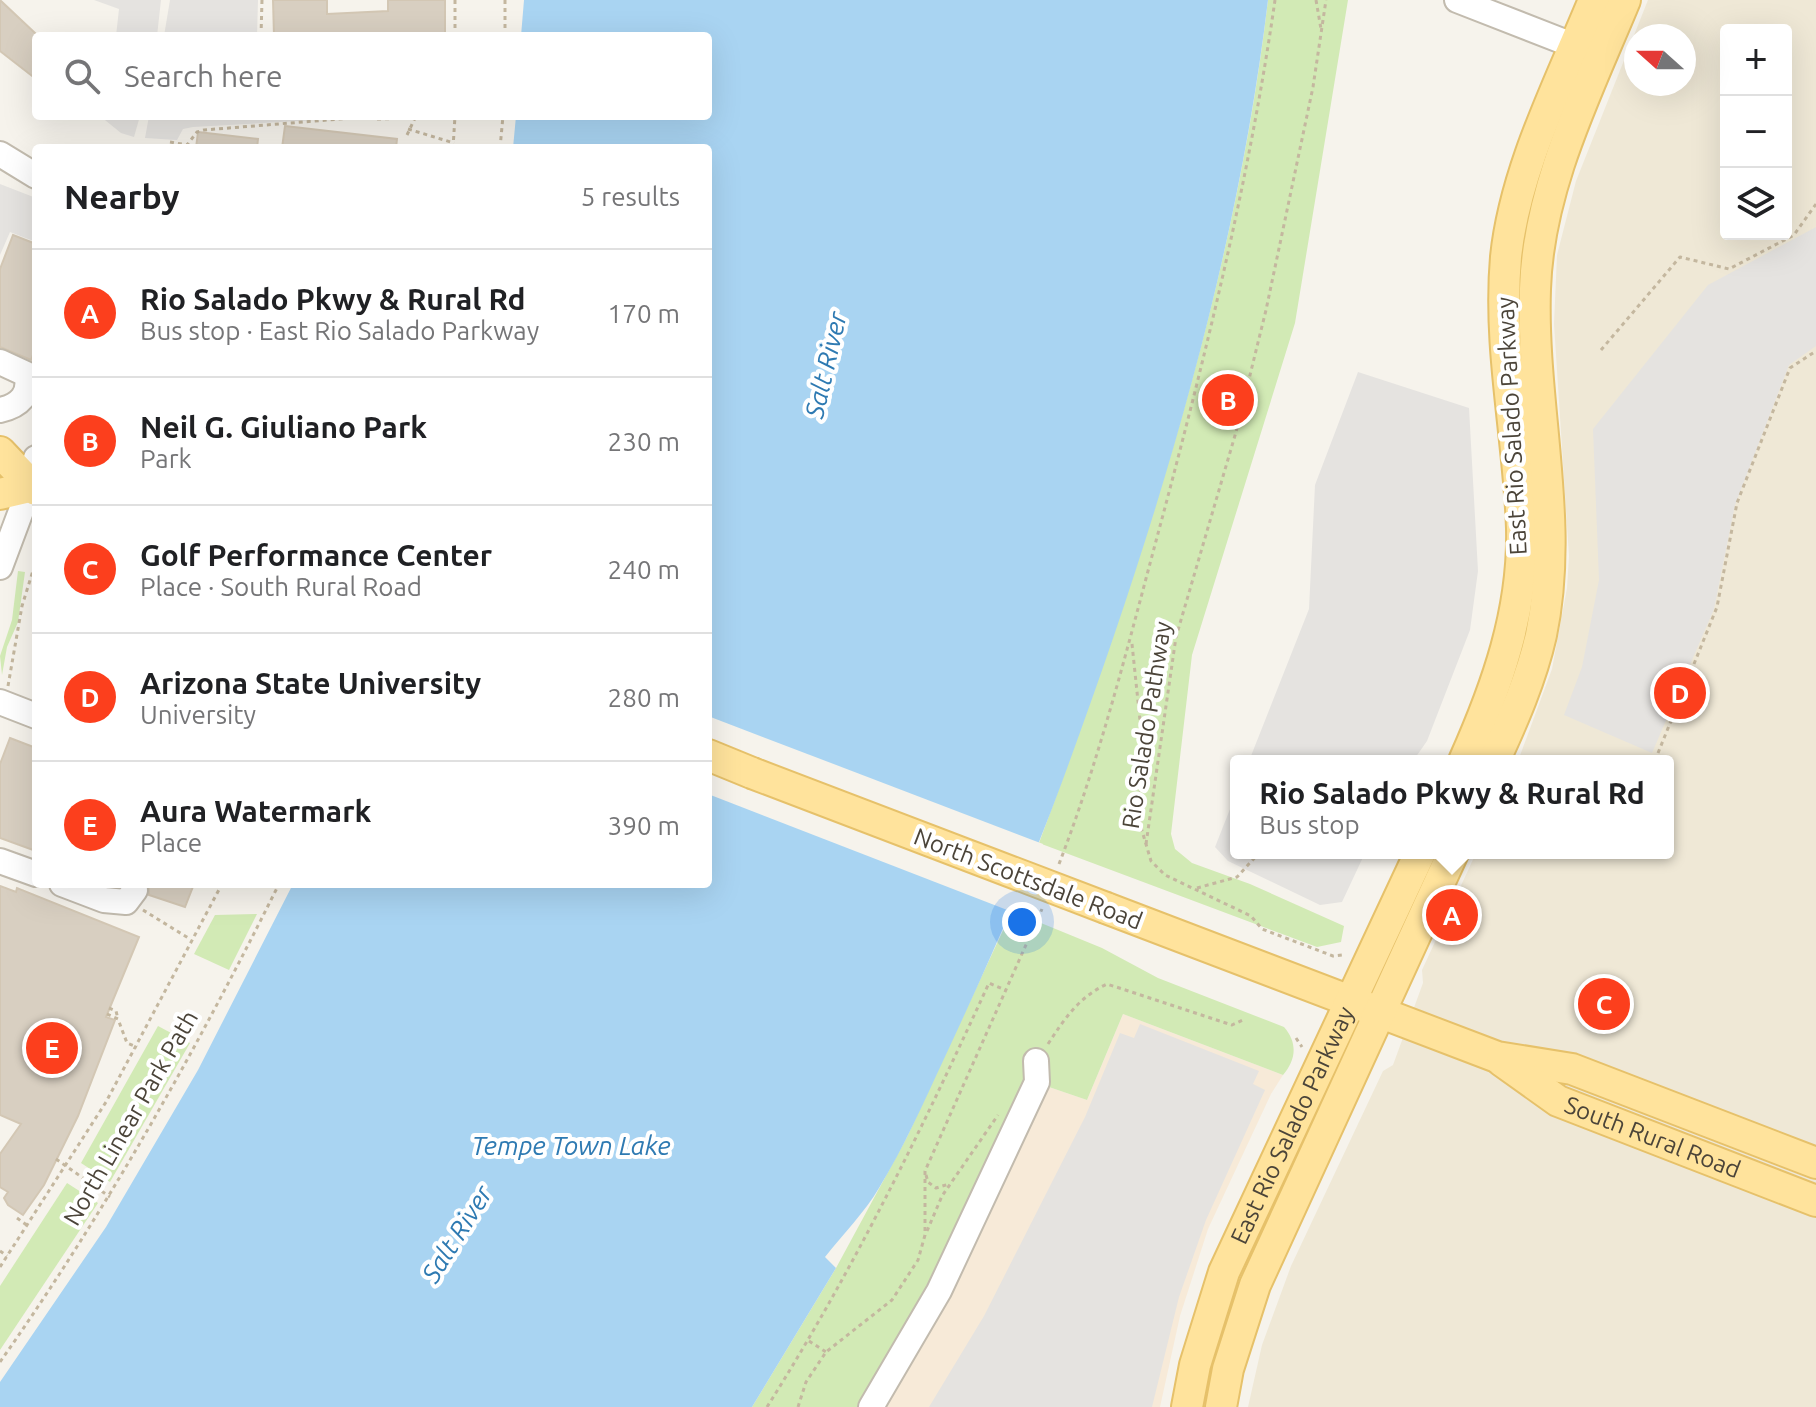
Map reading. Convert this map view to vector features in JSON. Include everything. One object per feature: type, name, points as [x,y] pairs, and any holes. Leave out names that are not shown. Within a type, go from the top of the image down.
[{"type":"main road","name":"East Rio Salado Parkway","points":[[1467,755],[1498,680],[1517,611],[1522,530],[1504,321],[1506,255],[1518,199],[1536,146],[1594,0]]},
{"type":"main road","name":"East Rio Salado Parkway","points":[[1496,755],[1534,662],[1545,604],[1548,500],[1535,291],[1544,215],[1562,158],[1625,0]]},
{"type":"main road","points":[[0,452],[32,476]]},
{"type":"main road","points":[[0,494],[32,479]]},
{"type":"main road","name":"North Scottsdale Road","points":[[712,757],[1349,1000]]},
{"type":"main road","name":"East Rio Salado Parkway","points":[[1187,1407],[1195,1365],[1224,1272],[1417,859]]},
{"type":"main road","name":"East Rio Salado Parkway","points":[[1221,1407],[1228,1369],[1255,1285],[1450,859]]},
{"type":"main road","name":"South Rural Road","points":[[1349,1000],[1497,1057],[1572,1069],[1816,1163]]},
{"type":"main road","name":"South Rural Road","points":[[1497,1057],[1558,1101],[1816,1201]]},
{"type":"street","points":[[1457,0],[1575,46]]},
{"type":"street","points":[[4,155],[32,158]]},
{"type":"street","points":[[4,155],[32,173]]},
{"type":"street","points":[[0,362],[26,374],[28,389],[19,403],[0,410]]},
{"type":"street","points":[[0,567],[32,483]]},
{"type":"street","points":[[4,696],[32,714]]},
{"type":"street","points":[[5,855],[32,872]]},
{"type":"street","points":[[72,888],[104,900],[130,896]]},
{"type":"street","points":[[871,1407],[939,1291],[1037,1082],[1036,1061]]},
{"type":"path","points":[[261,32],[262,0]]},
{"type":"path","points":[[455,0],[455,32]]},
{"type":"path","points":[[505,0],[505,32]]},
{"type":"path","points":[[1132,640],[1221,289],[1259,105],[1275,0]]},
{"type":"path","points":[[1316,0],[1322,32]]},
{"type":"path","name":"Rio Salado Pathway","points":[[1146,844],[1176,637],[1236,432],[1266,310],[1326,0]]},
{"type":"path","points":[[188,144],[197,132],[204,130],[337,120]]},
{"type":"path","points":[[407,135],[414,120]]},
{"type":"path","points":[[454,144],[455,120]]},
{"type":"path","points":[[500,144],[503,120]]},
{"type":"path","points":[[408,129],[449,144]]},
{"type":"path","points":[[170,142],[181,144]]},
{"type":"path","points":[[1601,350],[1680,257],[1729,269],[1794,235],[1816,204]]},
{"type":"path","points":[[1658,753],[1717,607],[1737,503],[1790,368],[1816,351]]},
{"type":"path","points":[[4,696],[22,606],[32,574]]},
{"type":"path","name":"Rio Salado Pathway","points":[[1132,640],[1141,730],[1140,824],[1146,844]]},
{"type":"path","name":"Rio Salado Pathway","points":[[1058,867],[1114,707],[1132,640]]},
{"type":"path","points":[[1146,844],[1156,868],[1251,916],[1262,929],[1333,956],[1342,955]]},
{"type":"path","points":[[1197,888],[1237,877],[1254,859]]},
{"type":"path","points":[[215,888],[215,894]]},
{"type":"path","points":[[0,1267],[67,1167],[137,1047],[190,939],[219,888]]},
{"type":"path","name":"North Linear Park Path","points":[[0,1362],[110,1197],[223,996],[277,888]]},
{"type":"path","points":[[130,896],[190,939]]},
{"type":"path","points":[[925,1235],[925,1171],[1043,906]]},
{"type":"path","points":[[767,1407],[809,1340],[907,1161],[989,983],[1006,991]]},
{"type":"path","points":[[1036,1061],[1072,1008],[1085,996],[1107,984],[1232,1025],[1245,1019]]},
{"type":"path","points":[[109,1008],[116,1011],[127,1043],[137,1047]]},
{"type":"path","points":[[107,1014],[118,1019]]},
{"type":"path","points":[[1296,1038],[1302,1047]]},
{"type":"path","points":[[798,1407],[806,1382],[826,1352],[892,1300],[918,1260],[925,1235],[950,1184],[1001,1110]]},
{"type":"path","points":[[56,1159],[110,1197]]},
{"type":"path","points":[[925,1171],[932,1187],[950,1184]]},
{"type":"path","points":[[17,1218],[28,1226]]},
{"type":"path","points":[[0,1251],[7,1256]]},
{"type":"path","points":[[809,1340],[826,1352]]},
{"type":"shaded area","points":[[94,0],[161,0],[157,32],[116,32],[119,9]]},
{"type":"shaded area","points":[[170,0],[258,0],[257,32],[165,32]]},
{"type":"shaded area","points":[[1648,0],[1816,0],[1816,1407],[1248,1407],[1262,1345],[1291,1266],[1383,1071],[1393,1065],[1423,983],[1422,970],[1473,859],[1674,859],[1674,755],[1520,755],[1552,669],[1567,588],[1569,556],[1554,324],[1557,255],[1576,181],[1624,60],[1624,96],[1696,96],[1696,24],[1638,24]]},
{"type":"shaded area","points":[[105,120],[139,120],[134,137],[121,133]]},
{"type":"shaded area","points":[[148,120],[315,120],[193,127],[183,129],[177,140],[145,138]]},
{"type":"shaded area","points":[[0,184],[32,196],[32,240],[10,232],[0,255]]},
{"type":"shaded area","points":[[1816,227],[1816,346],[1789,365],[1735,505],[1714,609],[1652,753],[1564,715],[1582,667],[1599,580],[1593,429],[1708,285]]},
{"type":"shaded area","points":[[1358,372],[1469,408],[1478,571],[1470,630],[1427,741],[1417,755],[1251,755],[1309,609],[1315,485]]},
{"type":"shaded area","points":[[1230,809],[1230,859],[1362,859],[1342,902],[1320,905],[1228,861],[1215,847]]},
{"type":"shaded area","points":[[1123,1014],[1283,1075],[1271,1094],[1208,1229],[1180,1316],[1160,1407],[870,1407],[1046,1086],[1087,1100]]},
{"type":"shaded area","points":[[1140,1024],[1259,1071],[1253,1084],[1265,1090],[1206,1220],[1179,1297],[1152,1407],[929,1407],[984,1316],[1085,1117],[1120,1033],[1134,1038]]},
{"type":"green space","points":[[1268,0],[1348,0],[1295,323],[1192,655],[1171,834],[1175,849],[1192,863],[1250,884],[1344,926],[1341,942],[1317,947],[1039,843],[1113,637],[1179,428],[1232,216],[1253,108]]},
{"type":"green space","points":[[18,571],[25,572],[18,622],[7,647],[2,675],[0,656],[12,620]]},
{"type":"green space","points":[[1012,911],[1102,948],[1158,978],[1284,1027],[1292,1039],[1294,1051],[1291,1063],[1283,1075],[1123,1014],[1087,1100],[1046,1086],[870,1407],[752,1407],[836,1268],[907,1137]]},
{"type":"green space","points":[[257,914],[229,970],[194,954],[215,915]]},
{"type":"green space","points":[[158,1026],[190,1043],[110,1182],[81,1163]]},
{"type":"green space","points":[[67,1183],[98,1203],[0,1350],[0,1286]]},
{"type":"water","name":"Tempe Town Lake","points":[[524,0],[1268,0],[1254,100],[1235,199],[1188,397],[1129,591],[1062,782],[1006,923],[913,1125],[873,1197],[825,1257],[836,1268],[752,1407],[0,1407],[0,1382],[106,1227],[198,1070],[291,888],[712,888],[712,144],[513,144],[516,120],[712,120],[712,32],[521,32]]},
{"type":"pier","points":[[712,718],[1043,844],[1015,913],[712,796]]},
{"type":"building","points":[[0,0],[34,32],[32,76],[0,51]]},
{"type":"building","points":[[273,0],[327,0],[327,14],[388,11],[388,0],[445,0],[445,32],[274,32]]},
{"type":"building","points":[[285,126],[397,139],[396,144],[283,144]]},
{"type":"building","points":[[198,132],[258,139],[257,144],[196,144]]},
{"type":"building","points":[[13,235],[32,242],[31,360],[0,347],[0,269]]},
{"type":"building","points":[[10,738],[32,746],[32,850],[0,838],[0,764]]},
{"type":"building","points":[[0,886],[16,892],[17,888],[139,937],[106,1017],[115,1020],[78,1116],[44,1185],[23,1215],[8,1205],[4,1198],[8,1192],[0,1187],[0,1154],[21,1124],[0,1115]]},
{"type":"building","points":[[149,888],[192,888],[185,907],[149,895]]},
{"type":"building","points":[[1598,982],[1626,1003],[1611,1025],[1582,1004]]},
{"type":"place","name":"Neil G. Giuliano Park","points":[[1228,400]]},
{"type":"place","name":"Arizona State University","points":[[1680,693]]},
{"type":"place","name":"Rio Salado Pkwy & Rural Rd","points":[[1452,915]]},
{"type":"place","name":"Golf Performance Center","points":[[1604,1004]]},
{"type":"place","name":"Aura Watermark","points":[[52,1048]]},
{"type":"water label","name":"Salt River","points":[[826,365]]},
{"type":"water label","name":"Salt River","points":[[457,1234]]}]
